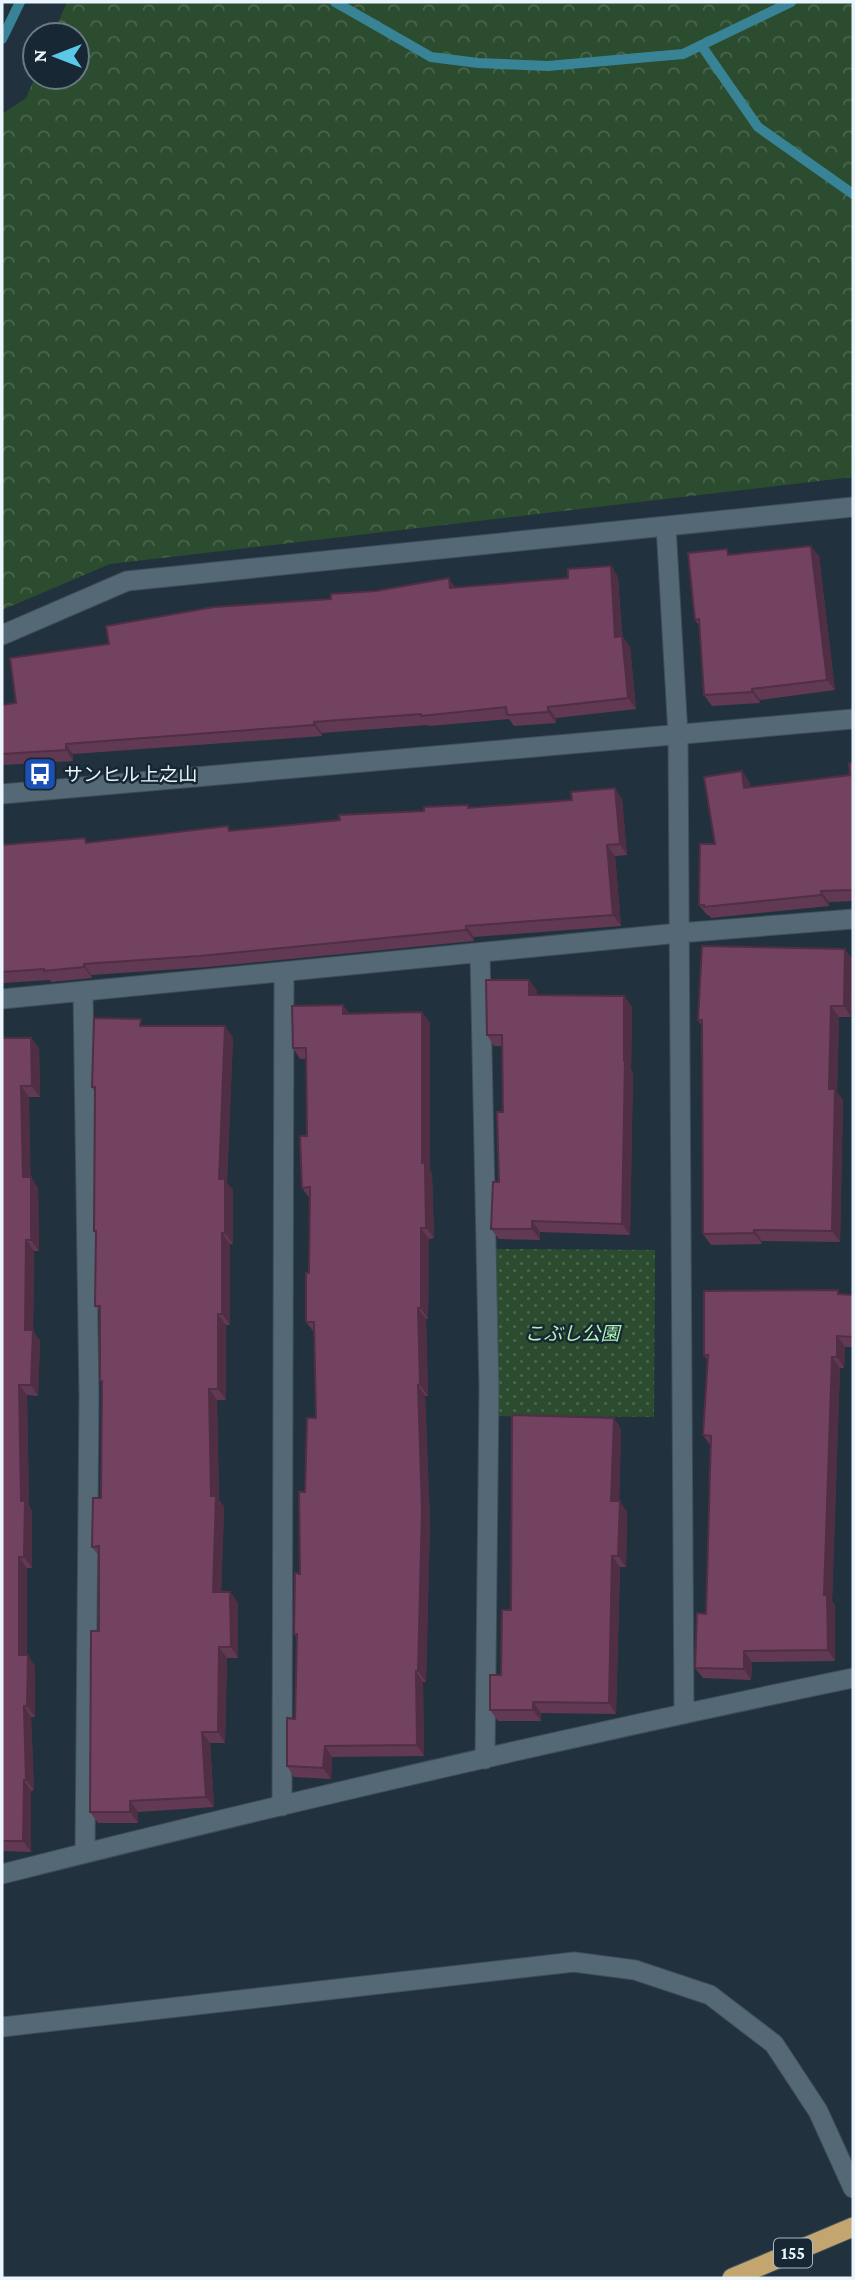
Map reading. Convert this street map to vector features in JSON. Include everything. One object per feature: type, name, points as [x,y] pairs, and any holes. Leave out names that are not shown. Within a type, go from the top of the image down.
[{"type":"highway","name":"155","points":[[732,2278],[853,2227]]},
{"type":"street","points":[[2,635],[127,581],[853,507]]},
{"type":"street","points":[[666,526],[678,735],[679,1259],[684,1713]]},
{"type":"street","points":[[2,794],[853,719]]},
{"type":"street","points":[[2,999],[679,933],[853,919]]},
{"type":"street","points":[[480,954],[489,1388],[485,1759]]},
{"type":"street","points":[[282,1805],[284,973]]},
{"type":"street","points":[[83,991],[89,1396],[85,1853]]},
{"type":"street","points":[[2,1874],[282,1805],[684,1713],[853,1678]]},
{"type":"street","points":[[2,2027],[574,1962],[635,1970],[710,1995],[774,2044],[818,2112],[853,2188]]},
{"type":"green space","points":[[67,2],[853,2],[853,477],[110,564],[2,610],[2,114],[26,98],[29,91],[91,91],[91,21],[59,21]]},
{"type":"green space","name":"こぶし公園","points":[[490,1249],[655,1250],[654,1417],[489,1416]]},
{"type":"building","points":[[811,546],[827,680],[752,689],[752,692],[704,695],[699,619],[695,620],[688,553],[727,549],[728,555]]},
{"type":"building","points":[[611,566],[615,637],[622,636],[628,698],[548,707],[548,712],[507,715],[506,707],[66,744],[66,750],[2,754],[2,705],[16,703],[10,658],[109,644],[106,626],[214,607],[331,599],[331,594],[376,591],[449,578],[450,588],[568,578],[568,569]]},
{"type":"building","points":[[849,763],[853,763],[853,890],[821,891],[821,895],[704,907],[699,905],[700,844],[715,844],[704,777],[742,771],[744,788],[850,775]]},
{"type":"building","points":[[615,788],[620,844],[607,845],[613,915],[466,926],[466,930],[200,956],[84,964],[84,967],[44,971],[2,972],[2,845],[85,838],[86,843],[228,826],[229,831],[340,820],[339,815],[424,811],[424,807],[468,805],[468,808],[572,800],[571,792]]},
{"type":"building","points":[[702,946],[845,949],[844,1006],[831,1006],[829,1089],[835,1089],[832,1231],[754,1230],[754,1233],[703,1234],[702,1020],[698,1020]]},
{"type":"building","points":[[486,980],[529,980],[529,995],[624,996],[622,1224],[532,1221],[532,1229],[491,1229],[493,1182],[499,1182],[497,1112],[503,1112],[502,1035],[487,1035]]},
{"type":"building","points":[[343,1005],[343,1014],[422,1012],[422,1163],[425,1163],[426,1228],[421,1228],[421,1308],[418,1308],[422,1510],[416,1671],[417,1745],[325,1746],[323,1768],[287,1766],[287,1718],[295,1719],[295,1573],[300,1574],[299,1492],[305,1492],[307,1418],[316,1418],[314,1322],[306,1322],[310,1187],[302,1188],[300,1136],[307,1136],[306,1048],[293,1048],[292,1006]]},
{"type":"building","points":[[94,1018],[141,1019],[140,1026],[225,1026],[219,1179],[225,1179],[222,1314],[218,1314],[218,1389],[209,1389],[211,1496],[216,1496],[213,1592],[230,1592],[231,1647],[219,1647],[218,1732],[202,1732],[206,1797],[130,1801],[130,1812],[90,1812],[91,1631],[99,1631],[99,1546],[92,1547],[93,1498],[101,1498],[102,1381],[100,1306],[95,1306],[95,1087],[92,1087]]},
{"type":"building","points":[[2,1038],[31,1038],[32,1086],[21,1086],[23,1177],[31,1177],[31,1240],[26,1240],[25,1330],[33,1330],[31,1385],[19,1385],[21,1501],[25,1501],[24,1557],[19,1557],[19,1655],[28,1655],[27,1706],[24,1706],[26,1780],[23,1841],[2,1841]]},
{"type":"building","points":[[838,1290],[838,1294],[853,1295],[853,1337],[837,1336],[837,1357],[832,1357],[824,1595],[827,1595],[828,1650],[744,1651],[744,1669],[695,1668],[697,1613],[706,1614],[711,1436],[703,1435],[708,1355],[704,1355],[704,1291]]},
{"type":"building","points":[[512,1415],[614,1418],[611,1501],[620,1501],[618,1556],[612,1556],[609,1703],[533,1702],[533,1710],[490,1710],[490,1675],[501,1675],[502,1610],[511,1610]]},
{"type":"waterway","points":[[2,39],[20,2]]},
{"type":"waterway","points":[[335,2],[431,57],[478,63],[548,66],[683,54],[791,2]]},
{"type":"waterway","points":[[701,45],[758,127],[853,194]]},
{"type":"place","name":"サンヒル上之山","points":[[40,774]]}]
